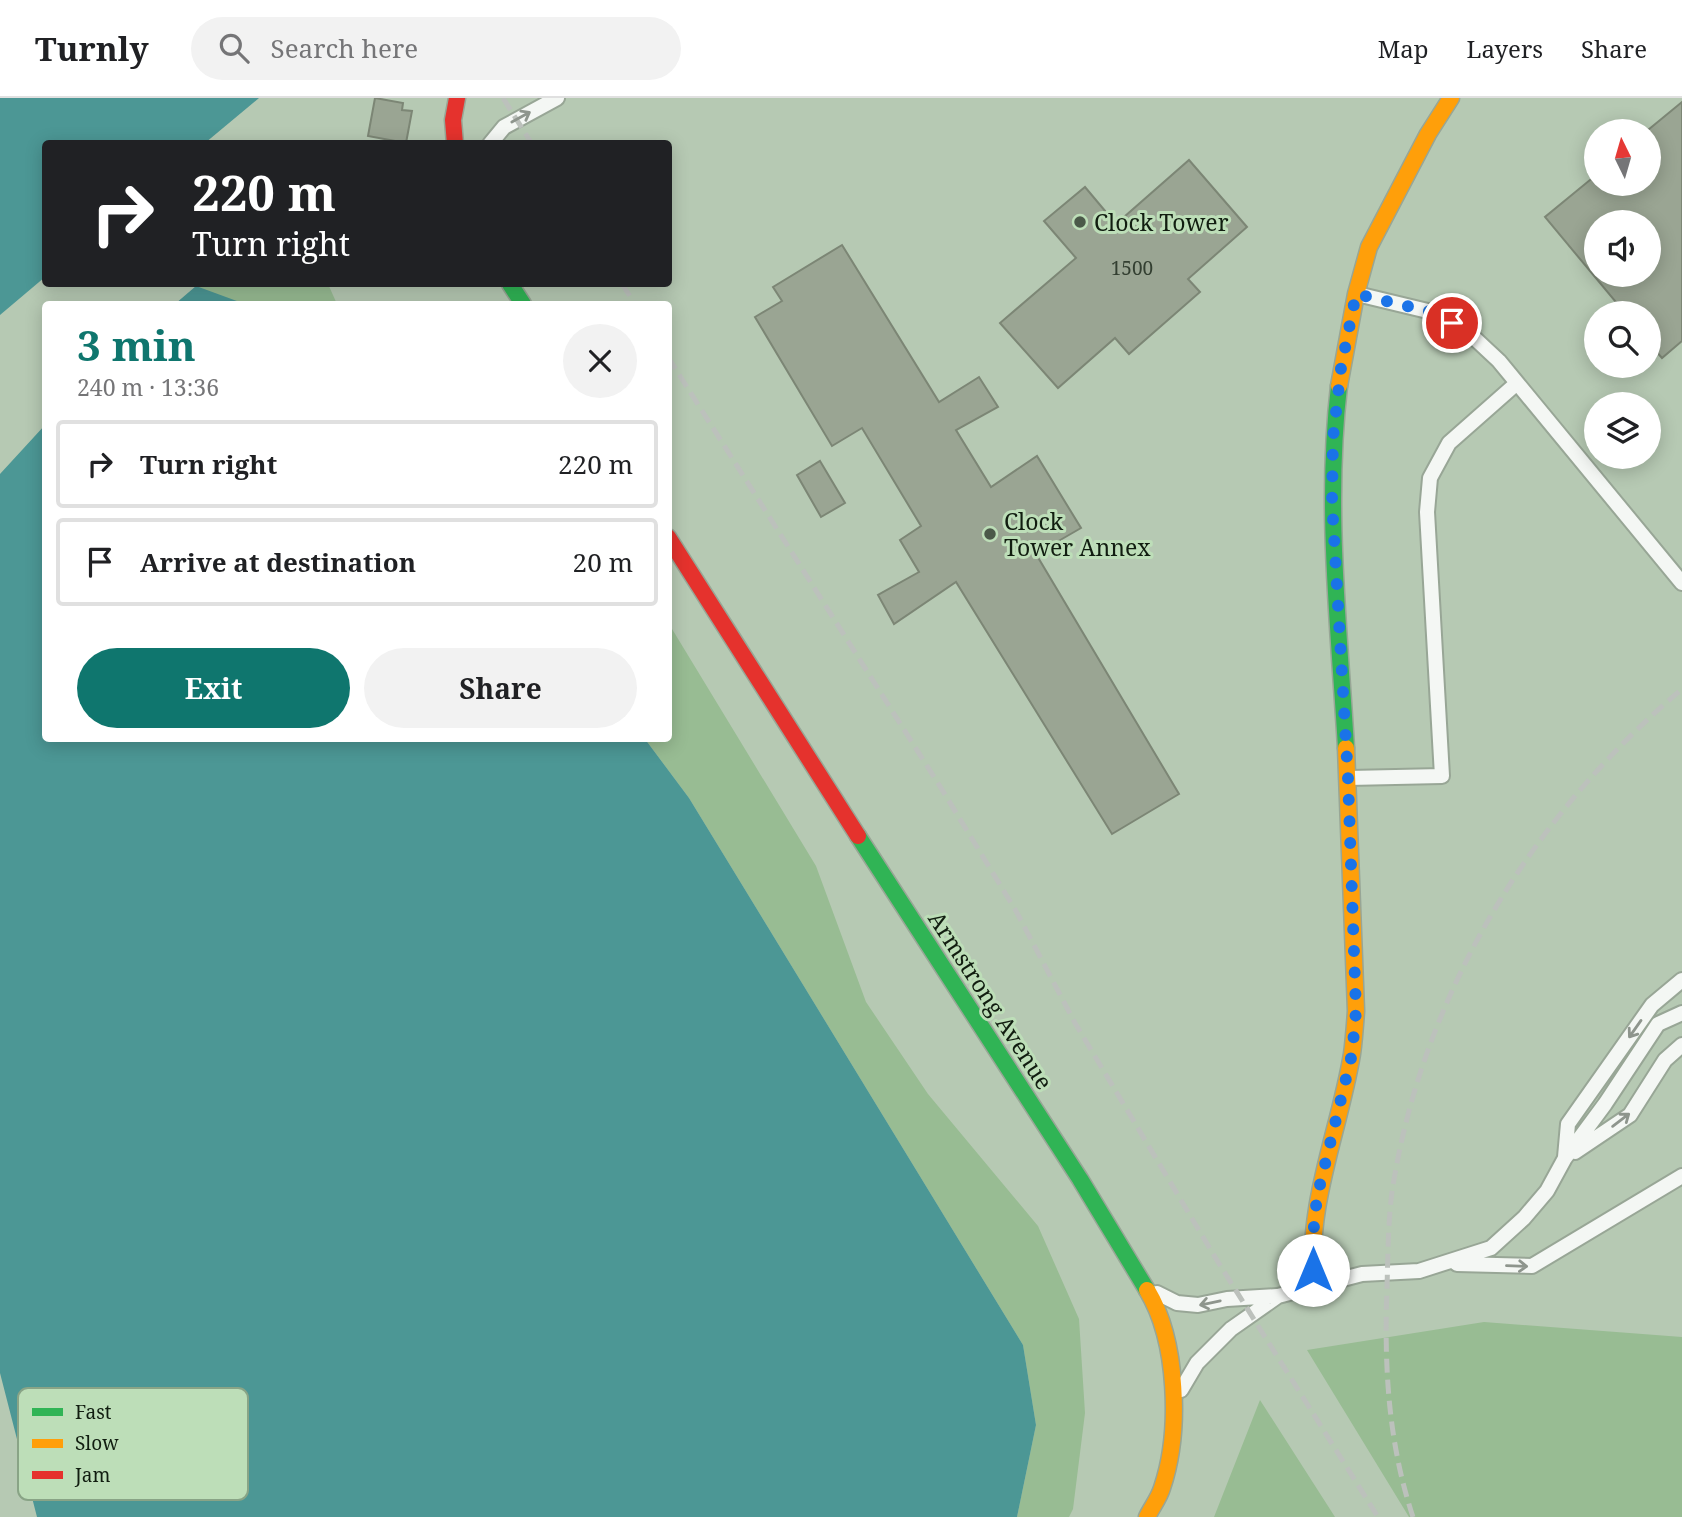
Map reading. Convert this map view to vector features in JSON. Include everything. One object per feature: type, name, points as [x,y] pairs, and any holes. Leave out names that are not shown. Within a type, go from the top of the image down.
[{"type":"street","points":[[456,140],[453,120],[457,98]]},
{"type":"street","points":[[1314,1285],[1311,1255],[1317,1197],[1352,1054],[1356,1011],[1348,778],[1332,490],[1333,438],[1341,368],[1369,247],[1428,134],[1451,98]]},
{"type":"street","name":"Armstrong Avenue","points":[[672,543],[1080,1179],[1146,1287],[1160,1317],[1174,1401],[1162,1487],[1147,1517]]},
{"type":"lane","points":[[493,140],[504,127],[557,98]]},
{"type":"lane","points":[[1356,294],[1436,313],[1469,333],[1499,361],[1682,583]]},
{"type":"lane","points":[[1348,778],[1443,776],[1427,512],[1430,478],[1449,443],[1517,383]]},
{"type":"lane","points":[[1565,1158],[1568,1124],[1652,1005],[1682,980]]},
{"type":"lane","points":[[1146,1287],[1177,1303],[1198,1305],[1227,1299],[1278,1296],[1362,1274],[1419,1271],[1491,1248],[1547,1191],[1565,1158],[1658,1024],[1682,1013]]},
{"type":"lane","points":[[1565,1158],[1630,1115],[1665,1060],[1682,1045]]},
{"type":"lane","points":[[1448,1263],[1532,1266],[1682,1176]]},
{"type":"lane","points":[[1174,1401],[1197,1363],[1231,1329],[1278,1296]]},
{"type":"green space","points":[[191,287],[329,287],[336,301],[169,301]]},
{"type":"green space","points":[[672,629],[816,866],[866,1002],[928,1094],[1038,1226],[1079,1319],[1085,1413],[1073,1509],[1069,1517],[1017,1517],[1036,1425],[1023,1345],[689,798],[647,742],[672,742]]},
{"type":"green space","points":[[1484,1322],[1682,1337],[1682,1517],[1409,1517],[1307,1350]]},
{"type":"green space","points":[[1260,1400],[1335,1517],[1214,1517]]},
{"type":"water","points":[[0,98],[259,98],[209,140],[42,140],[42,280],[0,315]]},
{"type":"water","points":[[199,287],[237,301],[146,301],[157,291]]},
{"type":"water","points":[[42,403],[42,742],[647,742],[689,798],[1023,1345],[1036,1425],[1017,1517],[37,1517],[33,1500],[248,1500],[248,1388],[18,1388],[18,1443],[0,1373],[0,444]]},
{"type":"pier","points":[[195,287],[178,301],[143,301],[156,288]]},
{"type":"pier","points":[[42,400],[42,428],[0,474],[0,439]]},
{"type":"building","points":[[375,98],[403,103],[402,110],[412,111],[407,140],[368,136]]},
{"type":"building","points":[[1682,102],[1682,341],[1662,358],[1661,301],[1615,301],[1603,287],[1661,287],[1661,210],[1584,210],[1584,264],[1545,217],[1584,185],[1584,196],[1661,196],[1661,119]]},
{"type":"building","points":[[1189,160],[1247,227],[1188,279],[1200,292],[1129,354],[1115,338],[1058,388],[1000,323],[1076,258],[1044,221],[1085,187],[1116,224]]},
{"type":"building","name":"Clock Tower Annex","points":[[842,245],[939,402],[979,377],[998,407],[956,430],[991,487],[1037,456],[1081,528],[1036,554],[1179,794],[1112,834],[956,582],[894,624],[878,595],[919,572],[900,540],[921,526],[862,428],[832,446],[755,317],[782,301],[773,287]]},
{"type":"building","points":[[820,461],[845,503],[821,517],[797,475]]},
{"type":"railway","points":[[503,98],[529,140]]},
{"type":"railway","points":[[624,287],[633,301]]},
{"type":"railway","points":[[672,363],[941,788],[1016,911],[1075,1023],[1218,1262],[1378,1517]]},
{"type":"railway","points":[[1413,1517],[1398,1460],[1387,1374],[1388,1251],[1392,1192],[1407,1119],[1429,1048],[1457,980],[1492,914],[1532,852],[1577,793],[1627,739],[1682,689]]},
{"type":"traffic: fast","points":[[512,287],[521,301]]},
{"type":"traffic: fast","points":[[1339,386],[1333,522],[1346,748]]},
{"type":"traffic: fast","points":[[858,836],[1080,1179],[1147,1290]]},
{"type":"traffic: slow","points":[[1339,386],[1356,294],[1369,247],[1428,134],[1451,98]]},
{"type":"traffic: slow","points":[[1314,1285],[1313,1255],[1319,1197],[1352,1054],[1356,1011],[1346,748]]},
{"type":"traffic: slow","points":[[1147,1290],[1165,1335],[1170,1360],[1174,1414],[1168,1466],[1161,1492],[1147,1517]]},
{"type":"traffic: jam","points":[[455,140],[453,120],[457,98]]},
{"type":"traffic: jam","points":[[672,543],[858,836]]},
{"type":"place","name":"Clock Tower","points":[[1080,222]]},
{"type":"place","name":"Clock Tower Annex","points":[[990,534]]},
{"type":"route","points":[[1313,1270],[1311,1255],[1317,1197],[1352,1054],[1356,1011],[1348,778],[1332,502],[1333,438],[1341,368],[1356,294],[1436,313],[1452,323]]}]
